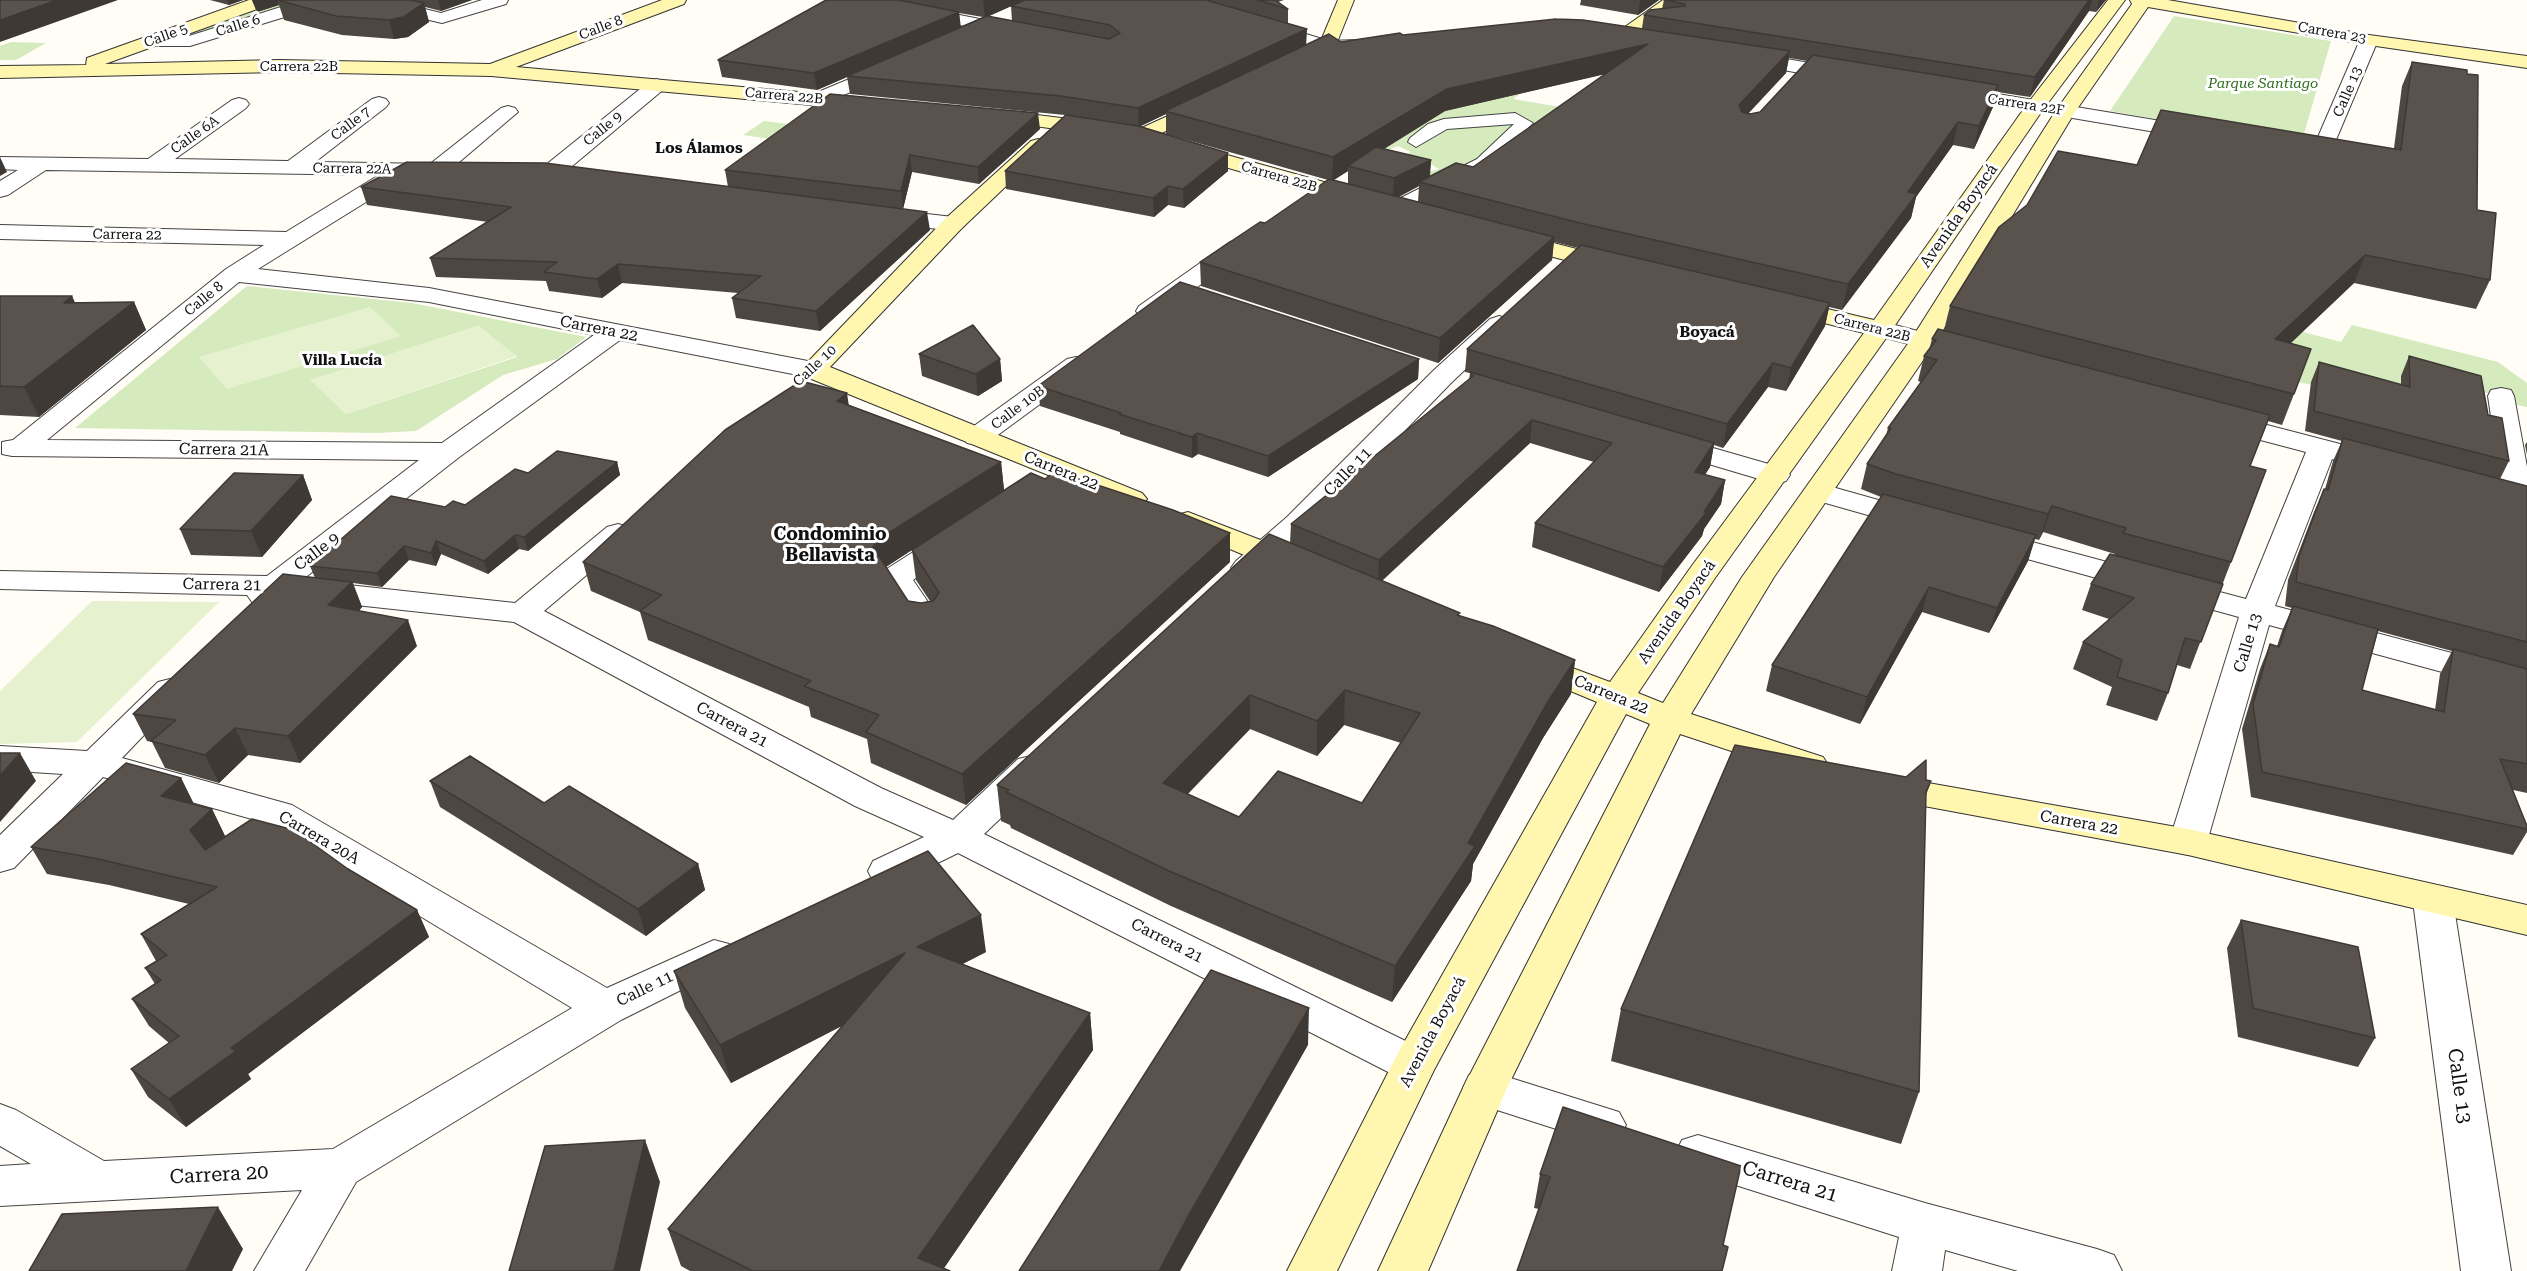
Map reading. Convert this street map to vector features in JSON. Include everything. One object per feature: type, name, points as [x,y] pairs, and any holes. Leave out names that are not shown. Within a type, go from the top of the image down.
[{"type":"street","name":"Calle 5","points":[[68,71],[264,0]]},
{"type":"street","name":"Calle 6","points":[[152,41],[190,41],[321,0]]},
{"type":"street","points":[[367,0],[442,18],[500,0]]},
{"type":"street","name":"Calle 8","points":[[491,70],[678,0]]},
{"type":"street","points":[[858,0],[1032,35]]},
{"type":"street","points":[[1176,0],[1328,46],[1372,44]]},
{"type":"street","points":[[1276,71],[1328,46],[1346,0]]},
{"type":"street","points":[[1621,38],[1674,0]]},
{"type":"street","name":"Avenida Boyacá","points":[[1403,1271],[1485,1088],[1670,719],[1758,577],[1924,340],[2050,109],[2117,0]]},
{"type":"street","name":"Carrera 23","points":[[2138,0],[2369,40],[2527,62]]},
{"type":"street","name":"Avenida Boyacá","points":[[1312,1271],[1414,1065],[1617,699],[1702,574],[1880,330],[2050,109],[2144,1]]},
{"type":"street","points":[[956,39],[1016,13]]},
{"type":"street","points":[[1601,36],[1644,42]]},
{"type":"street","name":"Calle 13","points":[[2271,145],[2326,143],[2369,40]]},
{"type":"street","points":[[1724,55],[1798,75],[1862,78]]},
{"type":"street","points":[[818,99],[903,62]]},
{"type":"street","name":"Carrera 22B","points":[[0,72],[279,66],[491,70],[888,106]]},
{"type":"street","name":"Calle 9","points":[[550,173],[657,85]]},
{"type":"street","name":"Carrera 22F","points":[[1931,89],[2214,135]]},
{"type":"street","points":[[1142,135],[1224,95]]},
{"type":"street","name":"Calle 7","points":[[293,168],[379,103]]},
{"type":"street","name":"Calle 6A","points":[[152,166],[239,104]]},
{"type":"street","points":[[435,170],[508,112]]},
{"type":"street","name":"Carrera 22B","points":[[981,115],[1062,123],[1142,135],[1312,196],[1395,208],[1424,215]]},
{"type":"street","name":"Calle 10","points":[[786,393],[813,370],[953,224],[1062,123]]},
{"type":"street","name":"Carrera 22A","points":[[0,163],[469,171]]},
{"type":"street","points":[[0,190],[43,163]]},
{"type":"street","name":"Calle 8","points":[[10,448],[234,274],[402,170]]},
{"type":"street","points":[[527,172],[573,176]]},
{"type":"street","points":[[858,212],[953,224]]},
{"type":"street","name":"Carrera 22","points":[[0,232],[290,239]]},
{"type":"street","points":[[1493,234],[1565,264],[1642,272]]},
{"type":"street","points":[[1130,325],[1177,289],[1254,236]]},
{"type":"street","name":"Carrera 22","points":[[234,274],[429,295],[813,370],[1319,574]]},
{"type":"street","points":[[1177,289],[1210,300]]},
{"type":"street","name":"Carrera 22B","points":[[1767,302],[1981,356]]},
{"type":"street","name":"Calle 11","points":[[1220,592],[1298,523],[1443,375],[1521,304]]},
{"type":"street","name":"Calle 9","points":[[259,599],[448,452],[614,332]]},
{"type":"street","name":"Calle 10B","points":[[977,438],[1092,353]]},
{"type":"street","points":[[2501,396],[2513,497]]},
{"type":"street","points":[[2197,414],[2403,469]]},
{"type":"street","points":[[1650,437],[1776,475]]},
{"type":"street","name":"Carrera 21A","points":[[10,448],[448,452]]},
{"type":"street","name":"Calle 13","points":[[2188,842],[2257,612],[2322,448]]},
{"type":"street","points":[[1031,488],[1056,468]]},
{"type":"street","points":[[1818,492],[2527,684]]},
{"type":"street","points":[[522,613],[634,519]]},
{"type":"street","points":[[925,621],[896,577],[973,526]]},
{"type":"street","name":"Carrera 21","points":[[0,579],[259,599],[522,613],[868,797],[958,837],[1414,1065]]},
{"type":"street","name":"Carrera 22","points":[[1507,652],[1670,719],[1870,785],[2188,842],[2433,901],[2527,921]]},
{"type":"street","points":[[0,858],[98,764],[189,671]]},
{"type":"street","points":[[851,889],[958,837],[1054,747]]},
{"type":"street","name":"Carrera 20A","points":[[0,758],[98,764],[279,814],[606,1008]]},
{"type":"street","name":"Calle 13","points":[[2433,901],[2486,1271]]},
{"type":"street","name":"Calle 11","points":[[279,1271],[340,1168],[606,1008],[745,940]]},
{"type":"street","name":"Carrera 21","points":[[1485,1088],[1925,1224],[2097,1271]]},
{"type":"street","points":[[0,1123],[99,1181]]},
{"type":"street","name":"Carrera 20","points":[[0,1186],[340,1168]]},
{"type":"street","points":[[1917,1271],[1925,1224]]},
{"type":"lane","points":[[1395,208],[1484,163],[1525,123],[1515,118],[1444,124],[1434,128],[1416,142]]},
{"type":"green space","points":[[270,0],[312,0],[192,36],[178,37]]},
{"type":"green space","name":"Parque Santiago","points":[[2174,16],[2331,41],[2303,137],[2277,140],[2110,111]]},
{"type":"green space","points":[[11,42],[46,43],[16,60],[0,60],[0,46]]},
{"type":"green space","points":[[1530,86],[1513,99],[1572,109],[1441,180],[1420,174],[1439,169],[1421,158],[1393,162],[1411,152],[1398,146],[1374,155],[1369,129]]},
{"type":"green space","points":[[764,121],[804,126],[784,141],[743,135]]},
{"type":"green space","points":[[2073,271],[2341,342],[2352,325],[2498,362],[2527,383],[2527,407],[2502,402],[2501,396],[2401,376],[2401,403],[2288,380]]},
{"type":"green space","points":[[247,286],[412,303],[586,337],[557,359],[503,375],[416,431],[376,433],[75,428]],"holes":[[[478,326],[517,357],[346,414],[311,380]]]},
{"type":"green space","points":[[370,307],[401,336],[227,389],[199,357]]},
{"type":"green space","points":[[478,326],[517,356],[346,414],[310,380]]},
{"type":"green space","points":[[92,601],[219,602],[77,742],[0,744],[0,691]]},
{"type":"building","points":[[0,0],[57,0],[0,20]]},
{"type":"building","points":[[277,0],[410,0],[424,3],[403,17],[389,20],[336,16]]},
{"type":"building","points":[[826,0],[898,0],[959,12],[814,73],[718,60]]},
{"type":"building","points":[[1025,0],[1206,0],[1307,29],[1138,108],[1061,96],[847,76],[987,16],[1109,39],[1120,33],[1110,25],[1011,6]]},
{"type":"building","points":[[1258,0],[1275,0],[1288,9]]},
{"type":"building","points":[[1664,0],[2089,0],[2035,77],[1644,15],[1650,10],[1685,6],[1685,4]]},
{"type":"building","points":[[1556,19],[1583,20],[1790,51],[1739,105],[1742,112],[1750,114],[1760,112],[1813,55],[1998,85],[1979,126],[1958,122],[1908,192],[1917,194],[1848,284],[1580,223],[1419,182],[1456,163],[1473,167],[1648,44],[1447,89],[1333,157],[1165,111],[1329,34],[1341,42],[1400,33],[1403,35]]},
{"type":"building","points":[[2412,62],[2467,70],[2467,74],[2478,75],[2477,210],[2496,213],[2490,280],[2365,255],[2275,339],[2311,349],[2294,394],[1950,306],[1999,227],[2027,205],[2058,151],[2137,165],[2161,110],[2401,150]]},
{"type":"building","points":[[830,94],[1038,113],[978,167],[910,155],[901,191],[725,170]]},
{"type":"building","points":[[1066,115],[1138,126],[1228,153],[1183,189],[1168,186],[1153,198],[1005,171]]},
{"type":"building","points":[[1376,147],[1431,160],[1394,178],[1348,166]]},
{"type":"building","points":[[407,162],[545,163],[927,212],[816,311],[732,298],[761,276],[618,264],[597,279],[544,272],[557,262],[430,258],[511,207],[361,187]]},
{"type":"building","points":[[1329,179],[1554,237],[1440,338],[1200,262],[1260,222],[1265,223]]},
{"type":"building","points":[[1581,245],[1830,303],[1791,368],[1773,363],[1727,424],[1467,349]]},
{"type":"building","points":[[1180,282],[1419,359],[1268,456],[1197,433],[1192,437],[1038,386]]},
{"type":"building","points":[[0,296],[72,296],[64,303],[134,302],[24,387],[0,386]]},
{"type":"building","points":[[973,325],[1000,359],[976,374],[919,354]]},
{"type":"building","points":[[1938,329],[2270,415],[2250,466],[2266,470],[2231,562],[2123,533],[2126,528],[2052,506],[2048,514],[1896,474],[1867,464],[1891,428],[1888,428],[1937,360],[1924,356],[1936,340],[1932,339]]},
{"type":"building","points":[[2409,356],[2481,376],[2488,415],[2502,418],[2509,461],[2314,411],[2319,362],[2410,387]]},
{"type":"building","points":[[1470,372],[1714,443],[1695,472],[1725,480],[1704,512],[1707,512],[1663,567],[1535,523],[1612,443],[1532,420],[1379,560],[1291,524],[1473,376]]},
{"type":"building","points":[[801,381],[847,393],[837,401],[1001,462],[879,539],[873,547],[908,601],[921,603],[933,601],[939,593],[912,550],[1031,473],[1045,479],[1055,471],[1173,510],[1230,533],[962,774],[866,732],[879,715],[804,686],[811,681],[640,611],[662,595],[583,562],[725,430]]},
{"type":"building","points":[[2343,438],[2527,486],[2527,642],[2296,582],[2299,556],[2324,489],[2328,490]]},
{"type":"building","points":[[557,451],[617,462],[524,537],[515,535],[484,561],[436,541],[431,553],[404,546],[377,573],[310,566],[391,496],[445,507],[453,501],[465,505],[515,469],[528,473]]},
{"type":"building","points":[[234,473],[303,475],[251,531],[180,529]]},
{"type":"building","points":[[1883,494],[2036,535],[1997,608],[1929,587],[1867,697],[1772,665]]},
{"type":"building","points":[[1269,534],[1460,613],[1457,615],[1493,626],[1575,660],[1547,703],[1468,843],[1475,846],[1395,966],[1169,871],[1006,792],[1009,790],[997,785]],"holes":[[[1345,690],[1420,713],[1362,803],[1278,771],[1239,817],[1163,783],[1250,695],[1317,721]]]},
{"type":"building","points":[[2110,554],[2223,584],[2201,642],[2185,638],[2168,693],[2117,677],[2122,660],[2083,642],[2134,598],[2091,584]]},
{"type":"building","points":[[283,574],[352,582],[328,605],[408,620],[288,736],[235,728],[205,755],[151,741],[176,720],[133,714]]},
{"type":"building","points":[[2293,606],[2378,629],[2362,690],[2444,712],[2453,649],[2527,669],[2527,764],[2500,759],[2527,829],[2262,772],[2253,704],[2270,644],[2279,647]]},
{"type":"building","points":[[1735,745],[1906,777],[1926,760],[1926,780],[1931,781],[1926,792],[1919,1092],[1621,1009]]},
{"type":"building","points":[[0,753],[20,753],[0,776]]},
{"type":"building","points":[[470,756],[544,803],[569,786],[698,864],[638,909],[430,781]]},
{"type":"building","points":[[126,763],[181,778],[161,796],[212,809],[190,830],[205,850],[252,819],[294,830],[348,869],[417,910],[231,1048],[236,1051],[169,1099],[131,1069],[179,1036],[132,999],[161,980],[145,968],[167,955],[141,934],[217,887],[94,858],[31,847]]},
{"type":"building","points":[[928,851],[981,915],[917,947],[1090,1013],[918,1258],[950,1271],[753,1271],[668,1229],[905,953],[720,1045],[674,971]]},
{"type":"building","points":[[2241,920],[2358,947],[2375,1038],[2253,1008]]},
{"type":"building","points":[[1211,970],[1309,1008],[1187,1218],[1159,1271],[1019,1271]]},
{"type":"building","points":[[1563,1107],[1741,1166],[1723,1245],[1728,1247],[1722,1271],[1517,1271],[1550,1177],[1540,1174]]},
{"type":"building","points":[[645,1140],[614,1271],[509,1271],[545,1146]]},
{"type":"building","points":[[218,1207],[186,1271],[29,1271],[62,1214]]},
{"type":"district","name":"Los Álamos","points":[[699,149]]},
{"type":"district","name":"Boyacá","points":[[1707,333]]},
{"type":"district","name":"Villa Lucía","points":[[342,361]]},
{"type":"district","name":"Condominio Bellavista","points":[[830,545]]}]
